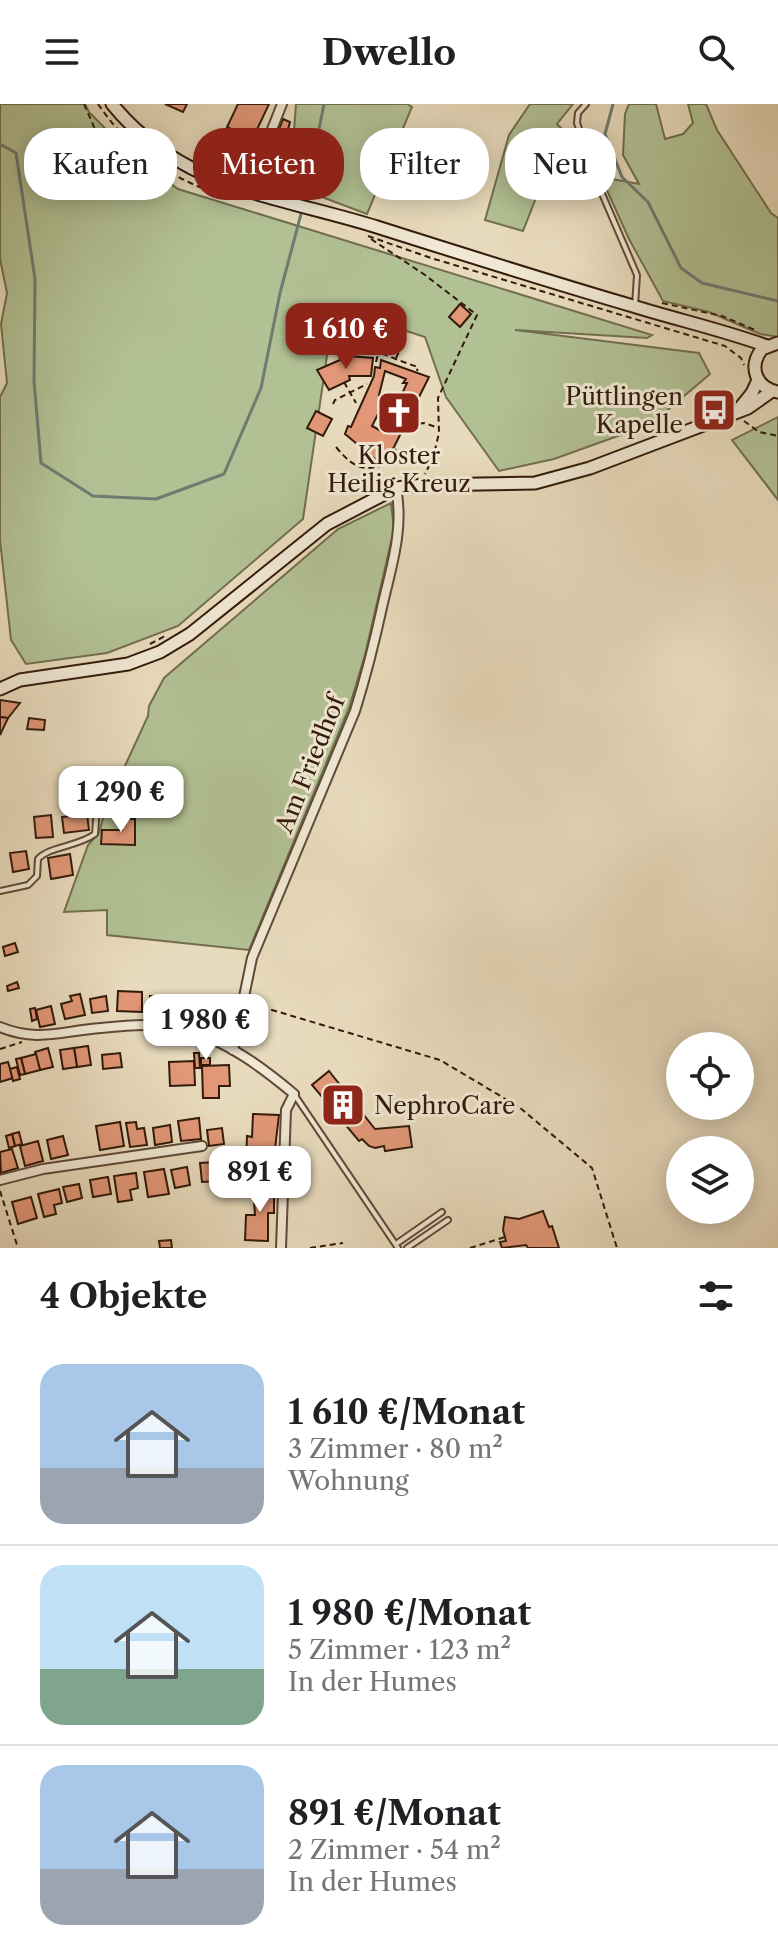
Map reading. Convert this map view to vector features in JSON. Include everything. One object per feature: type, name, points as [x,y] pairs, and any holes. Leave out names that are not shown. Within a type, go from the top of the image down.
[{"type":"street","points":[[112,104],[126,122],[176,161],[193,170]]},
{"type":"street","points":[[273,128],[282,104]]},
{"type":"street","points":[[275,200],[636,302],[732,335],[773,344]]},
{"type":"street","points":[[0,689],[20,680],[128,664],[160,652],[190,634],[327,524],[396,488],[535,483],[590,468],[744,404],[758,380],[755,361],[742,342],[732,335]]},
{"type":"street","points":[[755,361],[773,344]]},
{"type":"street","points":[[736,406],[755,404],[775,392],[758,380]]},
{"type":"street","name":"Am Friedhof","points":[[233,1050],[252,958],[355,711],[368,669],[399,531],[396,488]]},
{"type":"street","points":[[2,1030],[39,1037],[137,1024],[188,1030],[259,1065],[294,1094],[286,1110],[281,1248]]},
{"type":"street","points":[[0,1180],[43,1169],[202,1146]]},
{"type":"lane","points":[[586,104],[578,113],[577,123],[600,189],[637,275],[636,302]]},
{"type":"lane","points":[[0,891],[28,885],[37,876],[38,859],[44,852],[83,843],[95,834],[97,807]]},
{"type":"lane","points":[[294,1094],[397,1246],[442,1212]]},
{"type":"lane","points":[[407,1248],[448,1220]]},
{"type":"path","points":[[84,104],[95,128]]},
{"type":"path","points":[[423,479],[426,467],[433,458],[439,428],[438,398],[477,315],[425,275],[360,232],[431,258],[725,346],[741,358]]},
{"type":"path","points":[[636,302],[722,316],[760,333]]},
{"type":"path","points":[[359,346],[373,333],[396,332],[385,355]]},
{"type":"path","points":[[396,359],[405,340]]},
{"type":"path","points":[[333,348],[372,348],[411,367],[418,367],[417,371]]},
{"type":"path","points":[[376,362],[378,353]]},
{"type":"path","points":[[344,382],[356,403]]},
{"type":"path","points":[[333,404],[335,400],[367,384]]},
{"type":"path","points":[[708,413],[736,406]]},
{"type":"path","points":[[409,425],[424,423],[439,428]]},
{"type":"path","points":[[750,426],[759,432],[778,436]]},
{"type":"path","points":[[336,447],[349,463],[361,468],[401,460],[394,447]]},
{"type":"path","points":[[147,646],[172,632]]},
{"type":"path","points":[[244,1003],[264,1006],[440,1060],[519,1107],[592,1168],[617,1248]]},
{"type":"path","points":[[0,1049],[39,1037]]},
{"type":"path","points":[[0,1191],[18,1248]]},
{"type":"path","points":[[470,1248],[505,1237]]},
{"type":"path","points":[[310,1248],[343,1243]]},
{"type":"green space","points":[[0,104],[85,104],[105,128],[24,128],[24,200],[177,200],[177,188],[193,194],[193,200],[214,200],[652,335],[647,338],[515,330],[699,353],[710,374],[651,424],[554,459],[499,471],[446,397],[425,337],[367,318],[329,342],[303,519],[178,626],[107,653],[26,664],[11,640],[0,540],[0,397],[7,383],[1,324],[7,293],[0,259]]},
{"type":"green space","points":[[296,104],[407,104],[412,107],[403,128],[360,128],[360,200],[373,200],[367,214],[330,200],[344,200],[344,128],[294,128]]},
{"type":"green space","points":[[530,104],[573,104],[557,124],[561,128],[514,128]]},
{"type":"green space","points":[[629,104],[656,104],[665,139],[683,134],[693,123],[688,104],[706,104],[717,130],[771,213],[778,218],[778,337],[760,334],[709,312],[663,301],[611,200],[616,200],[616,180],[639,184],[623,155],[625,114]]},
{"type":"green space","points":[[505,149],[505,200],[535,200],[523,231],[485,220]]},
{"type":"green space","points":[[778,417],[778,500],[732,440]]},
{"type":"green space","points":[[391,503],[394,529],[365,655],[349,708],[249,950],[107,935],[107,910],[64,912],[88,845],[99,833],[106,807],[164,678],[338,529]]},
{"type":"building","points":[[165,104],[187,104],[183,112]]},
{"type":"building","points":[[238,104],[269,104],[258,128],[227,127]]},
{"type":"building","points":[[283,119],[290,122],[288,128],[279,128]]},
{"type":"building","points":[[460,304],[471,314],[460,327],[449,317]]},
{"type":"building","points":[[349,356],[373,358],[371,376],[349,376],[350,380],[329,390],[317,370]]},
{"type":"building","name":"Kloster Heilig Kreuz","points":[[381,360],[429,377],[394,447],[381,464],[345,434],[374,376],[375,367],[380,368]],"holes":[[[385,371],[406,379],[396,407],[379,395]],[[380,410],[393,416],[385,433],[372,426]]]},
{"type":"building","points":[[316,411],[332,419],[323,436],[307,428]]},
{"type":"building","points":[[0,700],[20,703],[8,718],[0,717]]},
{"type":"building","points":[[0,717],[8,718],[0,735]]},
{"type":"building","points":[[29,718],[45,720],[44,730],[27,729]]},
{"type":"building","points":[[87,814],[89,830],[64,833],[62,817]]},
{"type":"building","points":[[51,815],[53,837],[36,838],[34,817]]},
{"type":"building","points":[[122,819],[135,819],[135,845],[101,844],[102,830],[122,830]]},
{"type":"building","points":[[26,851],[29,869],[13,872],[10,853]]},
{"type":"building","points":[[70,854],[73,875],[51,879],[48,858]]},
{"type":"building","points":[[15,943],[18,952],[5,956],[3,947]]},
{"type":"building","points":[[17,982],[19,988],[8,991],[7,986]]},
{"type":"building","points":[[118,991],[142,992],[142,1012],[117,1011]]},
{"type":"building","points":[[80,994],[85,1015],[65,1019],[61,1004],[72,1001],[70,996]]},
{"type":"building","points":[[106,996],[108,1011],[92,1013],[90,999]]},
{"type":"building","points":[[150,996],[172,997],[171,1013],[150,1012]]},
{"type":"building","points":[[213,997],[228,1000],[226,1009],[236,1011],[233,1027],[208,1022]]},
{"type":"building","points":[[185,1001],[202,1003],[200,1019],[183,1017]]},
{"type":"building","points":[[51,1006],[55,1024],[40,1027],[36,1010]]},
{"type":"building","points":[[35,1008],[37,1019],[32,1021],[30,1009]]},
{"type":"building","points":[[88,1046],[91,1065],[77,1067],[74,1048]]},
{"type":"building","points":[[48,1048],[53,1067],[40,1070],[35,1052]]},
{"type":"building","points":[[74,1048],[77,1067],[63,1069],[60,1050]]},
{"type":"building","points":[[120,1053],[122,1067],[103,1069],[102,1055]]},
{"type":"building","points":[[194,1053],[199,1053],[200,1068],[195,1068]]},
{"type":"building","points":[[36,1054],[40,1070],[25,1074],[21,1058]]},
{"type":"building","points":[[21,1058],[25,1074],[20,1075],[16,1059]]},
{"type":"building","points":[[201,1058],[210,1058],[210,1065],[201,1065]]},
{"type":"building","points":[[194,1061],[195,1085],[170,1086],[169,1062]]},
{"type":"building","points":[[8,1062],[13,1078],[0,1082],[0,1064]]},
{"type":"building","points":[[229,1065],[230,1086],[219,1086],[219,1098],[203,1098],[202,1066]]},
{"type":"building","points":[[17,1067],[20,1079],[13,1081],[10,1069]]},
{"type":"building","name":"NephroCare","points":[[329,1071],[375,1129],[409,1126],[412,1147],[385,1151],[384,1146],[375,1148],[362,1139],[359,1141],[312,1085]]},
{"type":"building","points":[[253,1114],[279,1115],[273,1166],[246,1164],[247,1136],[252,1137]]},
{"type":"building","points":[[199,1118],[201,1139],[181,1141],[178,1121]]},
{"type":"building","points":[[120,1122],[124,1146],[100,1150],[96,1126]]},
{"type":"building","points":[[136,1122],[137,1129],[144,1128],[147,1145],[130,1147],[126,1123]]},
{"type":"building","points":[[170,1125],[172,1142],[155,1145],[153,1128]]},
{"type":"building","points":[[222,1128],[224,1144],[209,1146],[207,1130]]},
{"type":"building","points":[[19,1132],[22,1144],[15,1146],[12,1134]]},
{"type":"building","points":[[12,1134],[15,1146],[9,1148],[6,1136]]},
{"type":"building","points":[[63,1136],[68,1155],[51,1159],[47,1140]]},
{"type":"building","points":[[38,1141],[43,1161],[25,1166],[20,1146]]},
{"type":"building","points":[[12,1149],[18,1168],[1,1173],[0,1152]]},
{"type":"building","points":[[218,1162],[220,1181],[202,1182],[200,1163]]},
{"type":"building","points":[[187,1167],[190,1185],[175,1188],[171,1170]]},
{"type":"building","points":[[164,1169],[169,1194],[148,1197],[144,1172]]},
{"type":"building","points":[[136,1173],[138,1188],[130,1190],[132,1200],[118,1202],[114,1176]]},
{"type":"building","points":[[108,1177],[111,1194],[93,1197],[90,1180]]},
{"type":"building","points":[[79,1184],[82,1198],[67,1202],[63,1187]]},
{"type":"building","points":[[253,1186],[274,1186],[274,1213],[268,1213],[268,1241],[245,1240],[246,1215],[255,1215]]},
{"type":"building","points":[[59,1189],[62,1203],[54,1205],[56,1214],[44,1217],[38,1194]]},
{"type":"building","points":[[31,1197],[37,1218],[18,1224],[12,1202]]},
{"type":"building","points":[[543,1211],[559,1248],[528,1248],[526,1245],[502,1248],[500,1242],[506,1241],[503,1230],[505,1217],[519,1219]]},
{"type":"building","points":[[171,1240],[172,1248],[160,1248],[159,1241]]},
{"type":"waterway","points":[[0,144],[16,153],[35,279],[34,381],[41,463],[93,496],[156,499],[224,474],[261,388],[324,104]]},
{"type":"waterway","points":[[613,104],[605,134],[622,177],[648,202],[681,268],[702,283],[778,301]]},
{"type":"place","name":"Püttlingen Kapelle","points":[[714,410]]},
{"type":"place","name":"Kloster Heilig Kreuz","points":[[399,413]]},
{"type":"place","name":"NephroCare","points":[[343,1105]]}]
